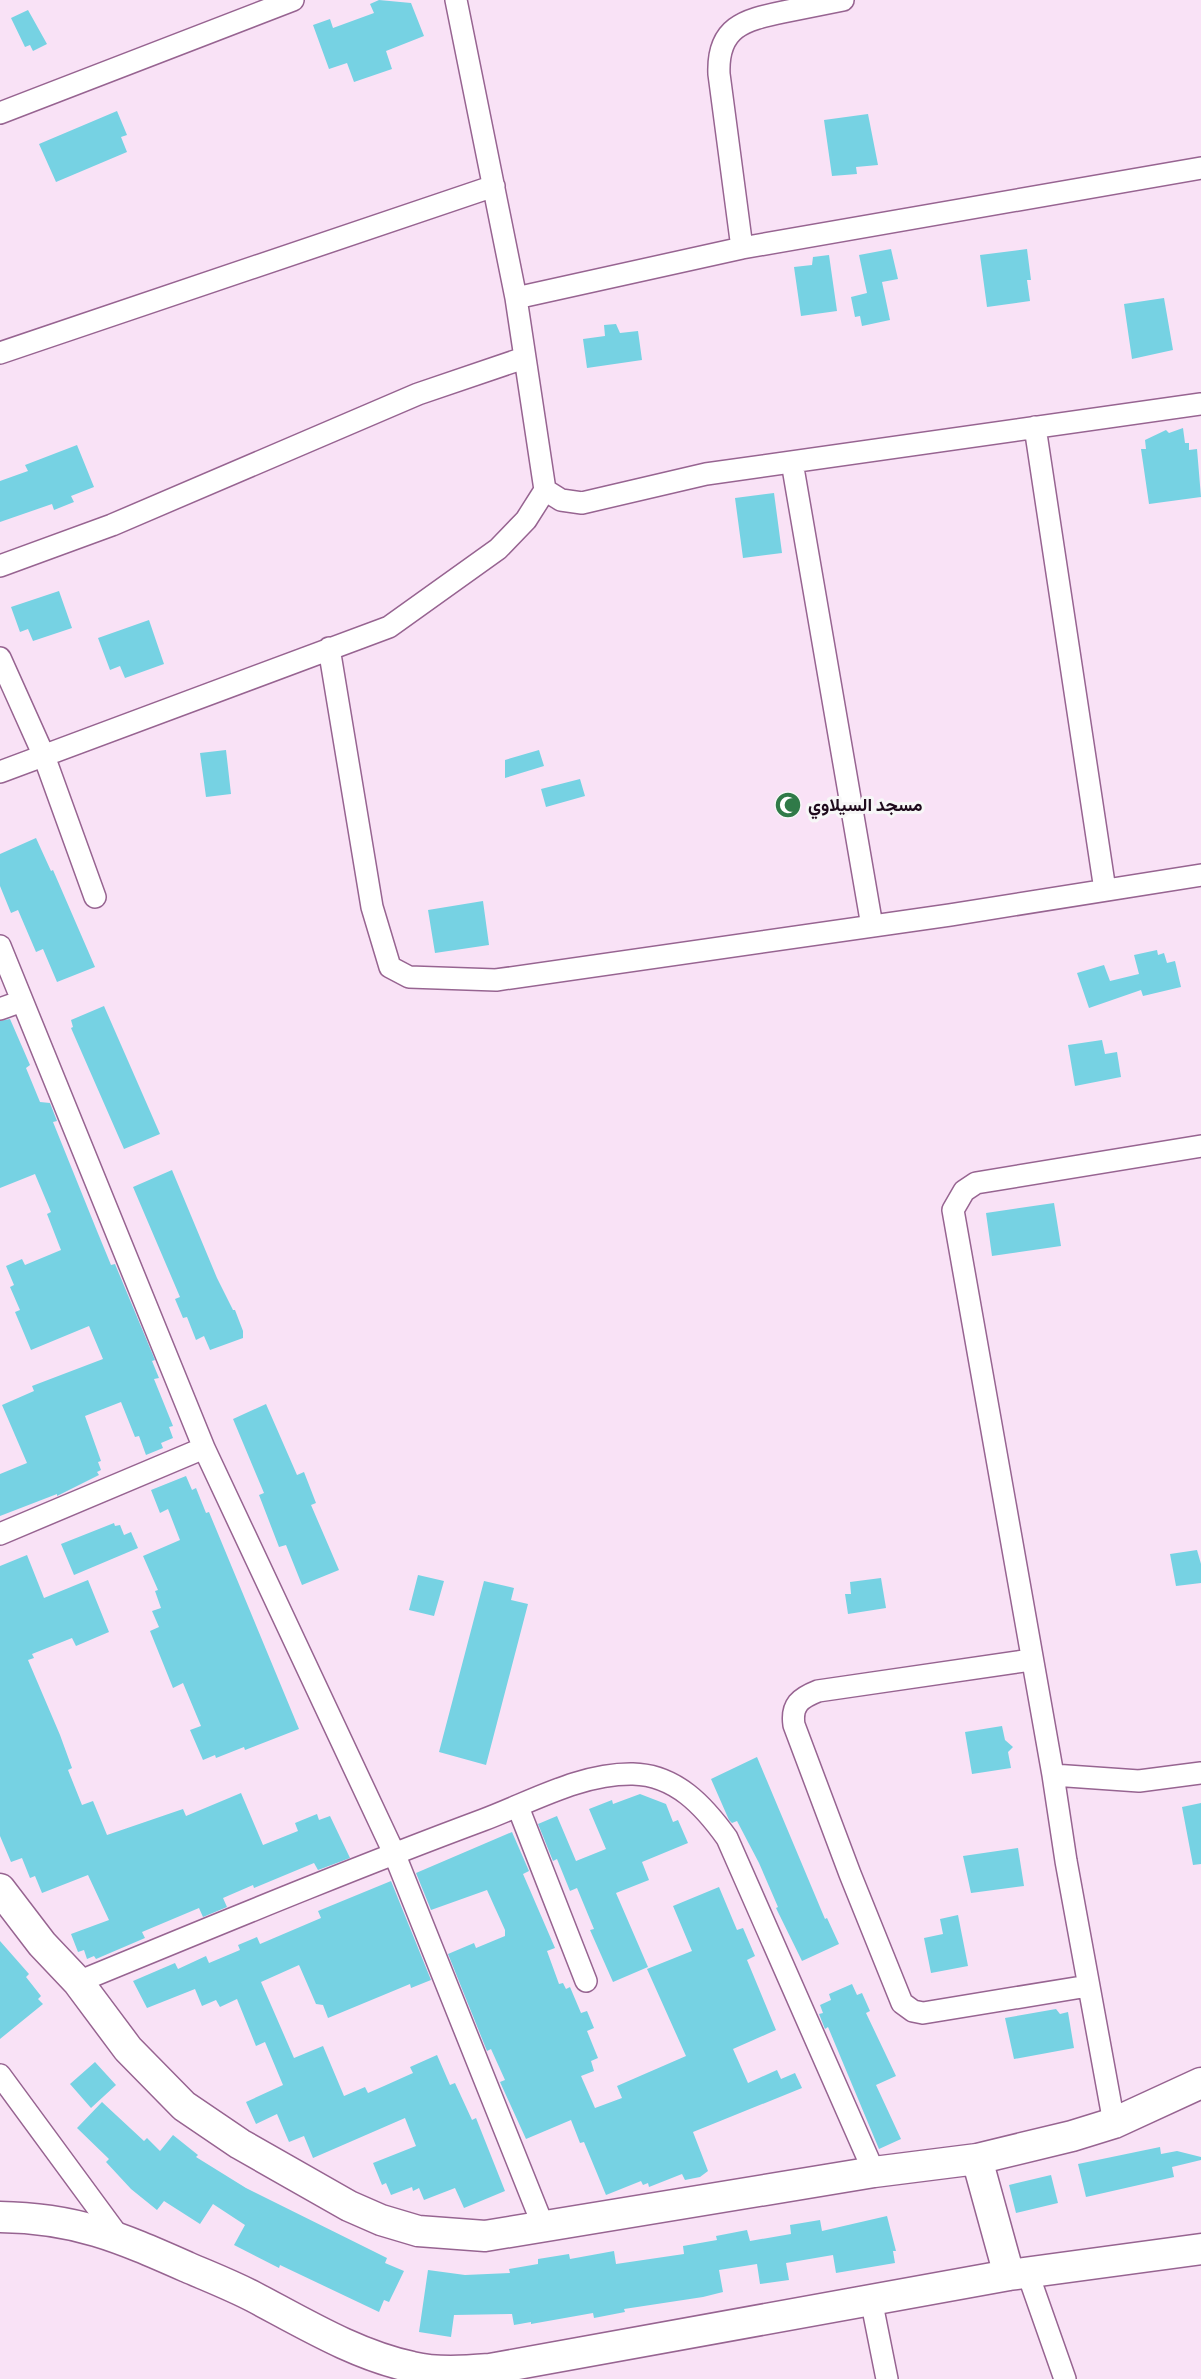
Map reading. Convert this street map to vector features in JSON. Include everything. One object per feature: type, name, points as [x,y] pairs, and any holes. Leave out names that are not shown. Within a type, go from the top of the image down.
[{"type":"street","points":[[3,107],[293,0]]},
{"type":"street","points":[[0,772],[389,627],[438,595],[498,549],[526,520],[544,490],[516,298],[456,0]]},
{"type":"street","points":[[742,248],[719,74],[722,46],[729,34],[753,18],[843,0]]},
{"type":"street","points":[[516,298],[742,248],[1201,168]]},
{"type":"street","points":[[0,353],[494,186]]},
{"type":"street","points":[[0,566],[112,525],[418,394],[524,357]]},
{"type":"street","points":[[544,490],[561,500],[582,503],[706,474],[1201,404]]},
{"type":"street","points":[[1035,427],[1105,890]]},
{"type":"street","points":[[792,462],[872,926]]},
{"type":"street","points":[[329,648],[372,907],[390,967],[409,977],[496,980],[872,926],[1201,875]]},
{"type":"street","points":[[0,658],[44,756],[95,897]]},
{"type":"street","points":[[0,946],[204,1448],[394,1853],[544,2228]]},
{"type":"street","points":[[0,1009],[22,1000]]},
{"type":"street","points":[[1114,2123],[1088,1986],[953,1210],[964,1191],[976,1182],[1201,1146]]},
{"type":"street","points":[[0,1534],[204,1448]]},
{"type":"street","points":[[1031,1660],[818,1691],[797,1702],[792,1713],[794,1725],[902,2003],[913,2012],[923,2013],[1088,1986]]},
{"type":"street","points":[[1053,1775],[1139,1781],[1201,1773]]},
{"type":"street","points":[[78,1982],[394,1853],[572,1785],[606,1775],[636,1774],[685,1791],[706,1809],[727,1838],[874,2172]]},
{"type":"street","points":[[518,1807],[586,1981]]},
{"type":"street","points":[[0,1889],[42,1944],[78,1982],[128,2049],[184,2106],[240,2144],[349,2206],[381,2220],[418,2231],[447,2235],[485,2236],[874,2172],[977,2159],[1072,2136],[1114,2123],[1201,2083]]},
{"type":"street","points":[[0,2075],[119,2237]]},
{"type":"street","points":[[977,2159],[1018,2275],[1065,2379]]},
{"type":"street","points":[[0,2217],[66,2221],[119,2237],[249,2295],[318,2331],[373,2356],[413,2368],[435,2370],[490,2369],[871,2299],[1201,2249]]},
{"type":"street","points":[[871,2299],[887,2379]]},
{"type":"building","points":[[379,0],[411,3],[424,36],[386,51],[392,69],[354,82],[347,63],[329,69],[313,25],[330,19],[333,28],[374,13],[370,4]]},
{"type":"building","points":[[28,10],[47,44],[33,51],[30,45],[25,47],[11,18]]},
{"type":"building","points":[[117,111],[127,135],[121,137],[127,152],[56,182],[39,144]]},
{"type":"building","points":[[868,114],[878,165],[856,167],[857,174],[832,176],[824,120]]},
{"type":"building","points":[[891,249],[898,279],[882,282],[890,320],[862,326],[860,316],[855,317],[851,297],[867,293],[859,255]]},
{"type":"building","points":[[1027,249],[1031,280],[1027,280],[1030,301],[987,307],[980,255]]},
{"type":"building","points":[[829,255],[837,311],[801,316],[794,267],[812,265],[813,257]]},
{"type":"building","points":[[1164,298],[1173,350],[1132,359],[1124,304]]},
{"type":"building","points":[[616,324],[620,333],[638,331],[642,360],[587,368],[583,339],[605,336],[604,325]]},
{"type":"building","points":[[1183,428],[1185,443],[1189,443],[1189,450],[1197,449],[1201,497],[1149,504],[1141,449],[1146,449],[1145,440],[1166,430],[1169,433]]},
{"type":"building","points":[[77,445],[94,487],[71,496],[74,502],[54,510],[52,504],[0,522],[0,481],[28,471],[25,465]]},
{"type":"building","points":[[774,493],[782,553],[743,558],[735,498]]},
{"type":"building","points":[[59,591],[72,628],[33,641],[28,629],[20,632],[11,607]]},
{"type":"building","points":[[149,620],[164,664],[125,678],[120,666],[110,670],[98,638]]},
{"type":"building","points":[[226,750],[231,794],[206,797],[200,753]]},
{"type":"building","points":[[539,750],[544,766],[505,778],[505,760]]},
{"type":"building","points":[[580,779],[585,796],[546,807],[541,789]]},
{"type":"building","points":[[36,838],[51,871],[53,870],[95,967],[57,982],[43,949],[36,952],[18,910],[11,913],[0,886],[0,854]]},
{"type":"building","points":[[483,901],[489,945],[435,953],[428,910]]},
{"type":"building","points":[[1157,950],[1158,955],[1164,953],[1167,963],[1175,961],[1181,987],[1143,996],[1141,990],[1089,1008],[1077,973],[1104,965],[1110,981],[1139,974],[1134,955]]},
{"type":"building","points":[[104,1006],[160,1134],[124,1149],[71,1028],[73,1027],[71,1020]]},
{"type":"building","points":[[10,1019],[30,1065],[26,1068],[40,1102],[50,1103],[57,1121],[53,1122],[97,1231],[111,1265],[115,1264],[155,1360],[152,1361],[159,1378],[154,1379],[173,1426],[169,1427],[173,1438],[161,1443],[163,1448],[146,1455],[139,1436],[135,1437],[121,1402],[85,1416],[101,1461],[98,1462],[101,1470],[97,1472],[99,1475],[57,1496],[57,1494],[0,1516],[0,1474],[27,1463],[2,1405],[34,1391],[32,1386],[103,1359],[89,1326],[31,1350],[15,1312],[20,1310],[10,1287],[14,1285],[6,1266],[22,1259],[25,1265],[61,1250],[47,1214],[51,1212],[35,1174],[0,1188],[0,1021]]},
{"type":"building","points":[[1102,1040],[1105,1054],[1117,1052],[1121,1077],[1075,1086],[1068,1045]]},
{"type":"building","points":[[172,1170],[217,1278],[235,1310],[243,1331],[243,1338],[210,1350],[204,1336],[196,1340],[187,1317],[183,1318],[175,1299],[180,1297],[133,1187]]},
{"type":"building","points":[[1054,1203],[1061,1246],[992,1256],[986,1213]]},
{"type":"building","points":[[266,1404],[297,1475],[304,1472],[316,1503],[311,1505],[339,1570],[302,1585],[286,1545],[279,1547],[259,1495],[264,1493],[233,1419]]},
{"type":"building","points":[[186,1476],[192,1490],[196,1488],[206,1513],[209,1512],[299,1729],[245,1750],[244,1747],[216,1758],[215,1755],[203,1760],[190,1730],[201,1726],[183,1683],[173,1688],[150,1631],[159,1627],[152,1611],[161,1608],[155,1591],[158,1590],[143,1556],[180,1540],[168,1509],[160,1513],[151,1490]]},
{"type":"building","points":[[114,1523],[115,1526],[120,1525],[124,1535],[131,1532],[138,1548],[74,1575],[61,1544]]},
{"type":"building","points":[[1197,1550],[1201,1564],[1201,1583],[1176,1586],[1170,1554]]},
{"type":"building","points":[[27,1555],[44,1598],[88,1580],[109,1632],[76,1646],[72,1638],[32,1654],[34,1658],[28,1660],[60,1735],[72,1768],[68,1770],[82,1805],[93,1801],[107,1835],[183,1809],[186,1816],[241,1793],[263,1845],[298,1831],[295,1823],[317,1814],[319,1820],[330,1816],[350,1858],[318,1870],[314,1863],[254,1888],[253,1885],[223,1898],[227,1907],[203,1917],[199,1908],[142,1932],[145,1938],[96,1959],[94,1956],[87,1959],[84,1950],[78,1952],[71,1934],[109,1920],[88,1875],[42,1893],[35,1876],[30,1878],[22,1858],[11,1862],[0,1836],[0,1566]]},
{"type":"building","points":[[418,1575],[444,1581],[434,1616],[409,1610]]},
{"type":"building","points":[[881,1578],[886,1608],[848,1614],[845,1594],[851,1594],[850,1582]]},
{"type":"building","points":[[484,1581],[514,1588],[511,1600],[528,1604],[486,1765],[439,1752]]},
{"type":"building","points":[[1002,1726],[1005,1740],[1013,1747],[1008,1752],[1011,1768],[972,1774],[965,1732]]},
{"type":"building","points":[[757,1757],[825,1919],[827,1918],[839,1944],[802,1961],[776,1908],[778,1907],[759,1863],[737,1821],[732,1823],[729,1820],[711,1779]]},
{"type":"building","points":[[640,1794],[666,1804],[673,1822],[678,1820],[688,1843],[642,1862],[649,1880],[616,1893],[648,1967],[613,1982],[590,1930],[594,1929],[577,1888],[570,1891],[557,1859],[553,1861],[538,1824],[557,1816],[576,1861],[606,1849],[589,1809],[612,1800],[613,1804]]},
{"type":"building","points":[[1201,1803],[1201,1864],[1193,1865],[1182,1807]]},
{"type":"building","points":[[512,1832],[529,1871],[523,1874],[555,1948],[547,1951],[559,1984],[563,1983],[566,1989],[570,1987],[581,2013],[587,2011],[594,2028],[587,2031],[598,2058],[591,2061],[594,2071],[581,2076],[595,2108],[622,2098],[617,2086],[686,2056],[647,1969],[692,1951],[673,1906],[719,1887],[737,1930],[743,1928],[755,1956],[747,1960],[776,2030],[733,2049],[748,2083],[777,2070],[781,2079],[795,2073],[802,2088],[693,2132],[708,2171],[700,2177],[685,2180],[682,2174],[649,2187],[648,2183],[643,2185],[641,2181],[606,2195],[584,2142],[580,2143],[571,2120],[526,2139],[500,2082],[505,2080],[491,2049],[487,2051],[448,1954],[474,1943],[476,1948],[505,1936],[505,1930],[487,1890],[431,1910],[416,1873]]},
{"type":"building","points":[[1018,1848],[1024,1886],[971,1893],[963,1856]]},
{"type":"building","points":[[391,1881],[431,1980],[411,1988],[410,1984],[328,2018],[323,2005],[316,2004],[299,1965],[261,1982],[294,2058],[323,2046],[344,2096],[365,2087],[368,2093],[384,2086],[413,2073],[410,2067],[437,2055],[450,2085],[455,2083],[472,2120],[476,2118],[505,2191],[464,2208],[455,2188],[424,2200],[419,2188],[413,2191],[412,2187],[391,2195],[386,2183],[382,2185],[373,2163],[416,2146],[405,2118],[313,2158],[304,2136],[289,2142],[277,2114],[256,2124],[246,2102],[283,2085],[265,2042],[256,2046],[237,1999],[220,2007],[216,2000],[202,2006],[195,1989],[147,2008],[133,1981],[175,1963],[178,1969],[206,1956],[209,1963],[240,1950],[238,1945],[257,1937],[260,1944],[321,1918],[318,1911]]},
{"type":"building","points":[[958,1915],[968,1966],[931,1973],[924,1938],[943,1934],[940,1919]]},
{"type":"building","points":[[0,1941],[29,1974],[26,1977],[41,1996],[38,1999],[43,2004],[0,2039]]},
{"type":"building","points":[[852,1984],[857,1995],[862,1993],[870,2011],[866,2013],[896,2076],[876,2085],[901,2139],[879,2149],[828,2027],[825,2029],[819,2014],[823,2013],[820,2005],[831,2000],[829,1994]]},
{"type":"building","points":[[1056,2009],[1060,2014],[1068,2012],[1074,2048],[1014,2059],[1005,2018]]},
{"type":"building","points":[[95,2062],[116,2085],[91,2108],[70,2084]]},
{"type":"building","points":[[102,2102],[144,2141],[147,2138],[160,2151],[173,2135],[198,2155],[196,2157],[246,2188],[387,2258],[385,2263],[404,2271],[389,2302],[384,2300],[379,2312],[280,2265],[279,2268],[234,2245],[245,2225],[213,2204],[200,2224],[164,2201],[157,2210],[131,2189],[106,2162],[109,2159],[77,2128]]},
{"type":"building","points":[[1160,2147],[1161,2154],[1177,2151],[1201,2157],[1201,2160],[1172,2167],[1174,2177],[1086,2197],[1078,2164]]},
{"type":"building","points":[[1051,2175],[1058,2203],[1016,2213],[1009,2185]]},
{"type":"building","points":[[887,2216],[896,2251],[893,2251],[895,2263],[836,2273],[833,2255],[786,2263],[789,2280],[760,2284],[757,2264],[719,2270],[723,2292],[703,2297],[624,2309],[625,2312],[594,2318],[593,2313],[531,2324],[531,2322],[514,2325],[512,2314],[454,2315],[451,2337],[419,2332],[428,2270],[465,2275],[510,2273],[509,2269],[538,2264],[538,2259],[569,2254],[570,2259],[614,2251],[616,2264],[684,2254],[683,2246],[717,2240],[716,2236],[747,2230],[750,2241],[791,2234],[790,2225],[820,2220],[822,2231]]},
{"type":"place","name":"مسجد السيلاوي","points":[[788,805]]}]
